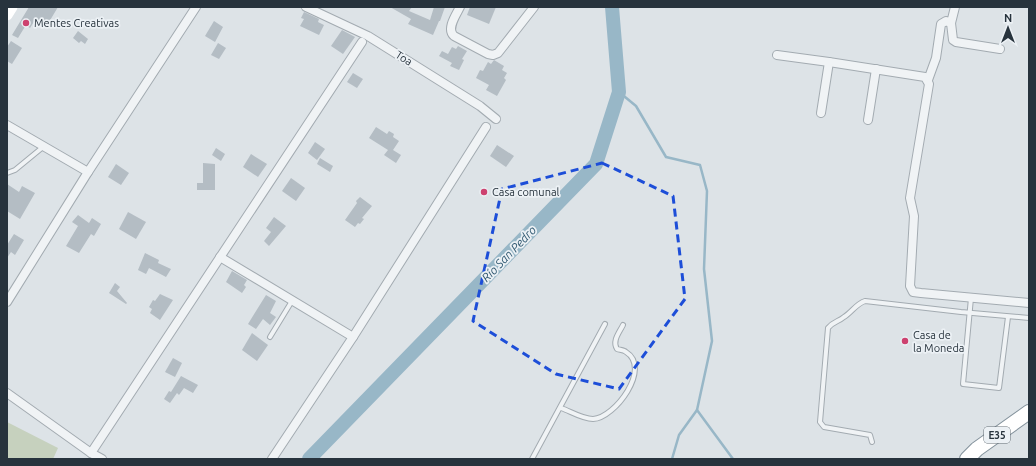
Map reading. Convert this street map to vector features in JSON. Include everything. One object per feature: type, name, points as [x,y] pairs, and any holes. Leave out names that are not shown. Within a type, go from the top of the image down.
[{"type":"highway","name":"E35","points":[[967,459],[977,449],[1029,412]]},
{"type":"street","points":[[7,15],[12,7]]},
{"type":"street","points":[[7,302],[88,172],[196,7]]},
{"type":"street","name":"Toa","points":[[306,7],[368,36],[480,106],[496,119]]},
{"type":"street","points":[[460,7],[450,29],[451,33],[490,55],[498,53],[534,7]]},
{"type":"street","points":[[955,7],[951,23],[952,40],[956,42],[1000,49]]},
{"type":"street","points":[[951,23],[946,21],[941,24],[936,58],[928,80],[929,84],[910,198],[914,216],[910,286],[913,292],[1029,303]]},
{"type":"street","points":[[91,453],[362,42]]},
{"type":"street","points":[[777,55],[917,75],[925,77],[928,80]]},
{"type":"street","points":[[821,113],[829,62]]},
{"type":"street","points":[[868,120],[876,69]]},
{"type":"street","points":[[7,125],[88,172]]},
{"type":"street","points":[[272,459],[353,337],[486,127]]},
{"type":"street","points":[[220,257],[353,337]]},
{"type":"street","points":[[7,394],[91,453],[102,459]]},
{"type":"lane","points":[[7,173],[15,170],[44,146]]},
{"type":"lane","points":[[971,298],[963,384],[999,388],[1008,317]]},
{"type":"lane","points":[[270,337],[292,301]]},
{"type":"lane","points":[[872,442],[870,435],[824,427],[820,422],[828,328],[833,322],[845,317],[860,303],[865,301],[1029,318]]},
{"type":"lane","points":[[532,459],[605,324]]},
{"type":"lane","points":[[560,408],[592,419],[601,417],[615,407],[624,396],[631,384],[636,370],[635,363],[631,357],[626,352],[617,349],[615,345],[615,341],[623,325]]},
{"type":"highlighted area","points":[[602,163],[673,196],[685,299],[619,389],[556,374],[473,321],[502,189]]},
{"type":"green space","points":[[7,422],[58,448],[53,459],[7,459]]},
{"type":"building","name":"Mentes Creativas","points":[[29,7],[58,7],[46,27],[35,20],[30,28],[26,25],[18,38],[12,35]]},
{"type":"building","points":[[390,7],[412,7],[409,11],[430,20],[434,7],[445,7],[433,35],[408,24],[411,19]]},
{"type":"building","points":[[470,7],[496,7],[489,24],[467,15]]},
{"type":"building","points":[[304,12],[319,19],[318,22],[324,25],[319,35],[300,26],[304,19],[301,18]]},
{"type":"building","points":[[214,21],[223,27],[215,42],[205,36]]},
{"type":"building","points":[[342,30],[355,37],[343,54],[331,46]]},
{"type":"building","points":[[78,31],[88,39],[85,44],[81,41],[79,43],[73,38]]},
{"type":"building","points":[[11,41],[22,48],[12,64],[7,61],[7,47]]},
{"type":"building","points":[[218,43],[226,48],[219,59],[211,55]]},
{"type":"building","points":[[458,46],[467,51],[462,59],[464,60],[459,70],[450,66],[452,63],[439,56],[442,51],[448,54],[452,47],[456,49]]},
{"type":"building","points":[[494,60],[504,66],[502,70],[507,73],[504,78],[506,80],[497,96],[486,90],[489,85],[476,78],[480,70],[483,71],[488,62],[491,64]]},
{"type":"building","points":[[353,73],[363,79],[357,88],[347,82]]},
{"type":"building","points":[[376,127],[387,134],[389,131],[394,134],[393,137],[399,141],[393,150],[401,155],[396,163],[384,155],[388,150],[369,138]]},
{"type":"building","points":[[315,142],[325,149],[317,160],[308,153]]},
{"type":"building","points":[[497,145],[514,156],[506,167],[490,156]]},
{"type":"building","points":[[216,148],[225,154],[221,161],[212,155]]},
{"type":"building","points":[[251,154],[267,164],[258,177],[243,167]]},
{"type":"building","points":[[320,158],[333,166],[330,172],[317,164]]},
{"type":"building","points":[[203,163],[215,164],[215,190],[197,190],[197,183],[203,183]]},
{"type":"building","points":[[116,164],[129,173],[121,185],[108,177]]},
{"type":"building","points":[[291,178],[305,188],[296,201],[282,191]]},
{"type":"building","points":[[7,184],[19,192],[22,186],[35,193],[20,219],[7,211]]},
{"type":"building","points":[[360,197],[372,206],[362,218],[364,219],[360,224],[358,223],[355,227],[345,220]]},
{"type":"building","points":[[128,212],[146,222],[136,239],[119,229]]},
{"type":"building","points":[[78,215],[89,223],[92,218],[101,224],[94,236],[91,234],[79,253],[66,246],[78,226],[72,222]]},
{"type":"building","points":[[274,217],[286,226],[269,246],[264,241],[271,232],[266,228]]},
{"type":"building","points":[[14,234],[24,240],[15,255],[11,252],[7,258],[7,245]]},
{"type":"building","points":[[145,253],[159,260],[158,263],[171,269],[166,277],[149,268],[146,274],[138,270]]},
{"type":"building","points":[[232,271],[247,280],[244,285],[246,287],[242,293],[226,282]]},
{"type":"building","points":[[115,283],[120,287],[117,291],[127,303],[126,304],[109,293]]},
{"type":"building","points":[[160,294],[173,300],[160,320],[150,313],[152,309],[149,307],[153,300],[155,301]]},
{"type":"building","points":[[266,295],[276,301],[270,313],[276,317],[270,325],[263,319],[256,329],[248,324]]},
{"type":"building","points":[[252,333],[268,345],[257,361],[242,350]]},
{"type":"building","points":[[173,358],[182,363],[175,377],[165,372]]},
{"type":"building","points":[[181,376],[198,385],[193,393],[184,388],[179,395],[177,393],[170,403],[164,399],[169,391],[171,392]]},
{"type":"waterway","name":"Río San Pedro","points":[[309,459],[596,164],[619,92],[612,7]]},
{"type":"waterway","points":[[619,92],[636,106],[666,157],[700,165],[707,191],[704,269],[712,341],[697,410],[679,435],[672,459]]},
{"type":"waterway","points":[[697,410],[733,459]]},
{"type":"place","name":"Mentes Creativas","points":[[26,23]]},
{"type":"place","name":"Casa comunal","points":[[484,192]]},
{"type":"place","name":"Casa de la Moneda","points":[[905,341]]}]
